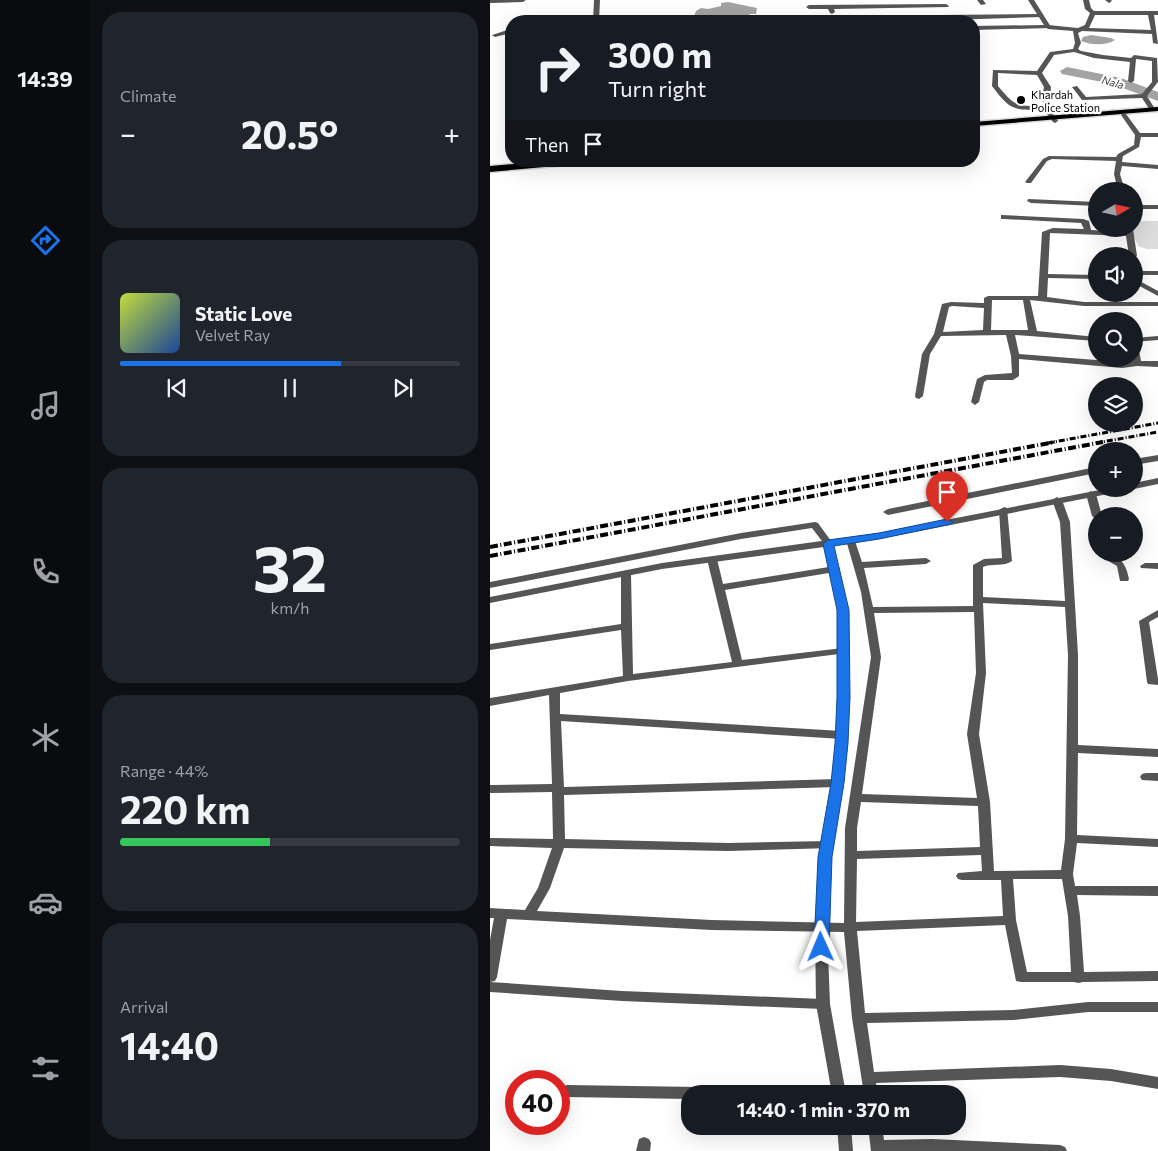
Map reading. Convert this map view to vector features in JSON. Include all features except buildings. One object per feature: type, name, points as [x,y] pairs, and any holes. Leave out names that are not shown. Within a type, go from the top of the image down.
[{"type":"main road","points":[[1053,119],[1124,115],[1156,110]]},
{"type":"main road","points":[[980,125],[1156,110]]},
{"type":"main road","points":[[490,163],[505,162]]},
{"type":"main road","points":[[490,169],[512,167]]},
{"type":"street","points":[[490,2],[523,0]]},
{"type":"street","points":[[596,15],[597,0]]},
{"type":"street","points":[[1031,0],[1048,27]]},
{"type":"street","points":[[1086,0],[1088,9],[1093,13],[1158,13]]},
{"type":"street","points":[[809,7],[945,3]]},
{"type":"street","points":[[831,7],[833,15]]},
{"type":"street","points":[[1075,50],[1078,43],[1074,32],[1088,26],[1093,13]]},
{"type":"street","points":[[1151,13],[1156,43]]},
{"type":"street","points":[[980,17],[1040,16]]},
{"type":"street","points":[[990,17],[994,28]]},
{"type":"street","points":[[980,28],[1048,27],[1154,32]]},
{"type":"street","points":[[495,35],[505,32]]},
{"type":"street","points":[[1039,73],[1052,53],[1075,50],[1082,55],[1133,60],[1134,57],[1157,60],[1155,82],[1145,95]]},
{"type":"street","points":[[1131,81],[1133,60]]},
{"type":"street","points":[[1048,108],[1024,108],[1011,105],[995,86],[995,71],[1039,73],[1048,84],[1049,90],[1045,97],[1053,119]]},
{"type":"street","points":[[1075,87],[1084,98],[1145,95]]},
{"type":"street","points":[[1145,95],[1156,110]]},
{"type":"street","points":[[1119,182],[1117,174],[1120,155],[1137,146],[1138,134],[1124,115]]},
{"type":"street","points":[[1138,134],[1158,135]]},
{"type":"street","points":[[1029,182],[1044,160],[1051,157],[1158,167]]},
{"type":"street","points":[[1032,200],[1088,204]]},
{"type":"street","points":[[1143,207],[1158,207]]},
{"type":"street","points":[[1004,217],[1082,221],[1086,224],[1088,232],[1053,230],[1046,232],[1043,296],[1040,298]]},
{"type":"street","points":[[1143,271],[1158,272]]},
{"type":"street","points":[[1044,276],[1088,277]]},
{"type":"street","points":[[1143,285],[1158,294]]},
{"type":"street","points":[[986,332],[988,298],[1040,298],[1084,304],[1158,304]]},
{"type":"street","points":[[1026,298],[1033,333]]},
{"type":"street","points":[[919,396],[926,354],[938,334],[944,306],[948,304],[988,306]]},
{"type":"street","points":[[975,402],[980,381],[985,378],[1013,377],[1016,374],[1015,356],[1010,333]]},
{"type":"street","points":[[938,334],[1033,333],[1088,338]]},
{"type":"street","points":[[1143,339],[1158,338]]},
{"type":"street","points":[[1015,356],[1088,360]]},
{"type":"street","points":[[1143,363],[1158,364]]},
{"type":"street","points":[[1143,460],[1158,458]]},
{"type":"street","points":[[888,512],[1088,472]]},
{"type":"street","points":[[1143,485],[1158,483]]},
{"type":"street","points":[[490,600],[662,566],[851,540],[1088,495]]},
{"type":"street","points":[[1057,500],[1065,522],[1073,655],[1071,839],[1067,874],[1074,916],[1078,978]]},
{"type":"street","points":[[988,876],[984,802],[974,754],[973,734],[981,673],[978,565],[984,562],[1007,561],[1004,510]]},
{"type":"street","points":[[490,585],[741,536],[815,525],[828,544],[843,610],[842,735],[828,845],[823,1004],[837,1085]]},
{"type":"street","points":[[851,540],[870,610],[876,656],[851,828],[847,927],[870,1085]]},
{"type":"street","points":[[712,559],[738,665]]},
{"type":"street","points":[[859,565],[926,562]]},
{"type":"street","points":[[1120,562],[1124,579]]},
{"type":"street","points":[[1145,566],[1158,566]]},
{"type":"street","points":[[719,588],[834,569]]},
{"type":"street","points":[[626,574],[628,678]]},
{"type":"street","points":[[870,610],[978,605],[1070,604]]},
{"type":"street","points":[[1158,613],[1144,621],[1152,682],[1158,682]]},
{"type":"street","points":[[490,647],[626,626]]},
{"type":"street","points":[[490,702],[628,678],[843,651]]},
{"type":"street","points":[[528,916],[544,888],[559,844],[554,691]]},
{"type":"street","points":[[555,717],[842,735]]},
{"type":"street","points":[[1072,749],[1158,753]]},
{"type":"street","points":[[490,789],[558,790],[837,783]]},
{"type":"street","points":[[856,798],[984,802]]},
{"type":"street","points":[[1071,839],[1158,843]]},
{"type":"street","points":[[490,842],[728,847],[828,845]]},
{"type":"street","points":[[851,855],[986,851]]},
{"type":"street","points":[[962,876],[1067,874]]},
{"type":"street","points":[[1007,876],[1010,920],[1021,977],[1158,976]]},
{"type":"street","points":[[1070,890],[1158,891]]},
{"type":"street","points":[[490,977],[496,914],[702,925],[825,928],[1010,920]]},
{"type":"street","points":[[490,987],[632,996],[823,1004]]},
{"type":"street","points":[[859,1018],[1013,1015],[1088,1007],[1158,1007]]},
{"type":"street","points":[[869,1078],[1060,1071],[1111,1075],[1158,1083]]},
{"type":"street","points":[[570,1091],[681,1093]]},
{"type":"street","points":[[845,1135],[846,1151]]},
{"type":"street","points":[[876,1135],[878,1149],[932,1144],[1060,1151]]},
{"type":"shaded area","points":[[728,2],[757,8],[756,14],[694,15],[696,11],[701,8],[708,9],[721,6],[721,3]]},
{"type":"shaded area","points":[[1091,35],[1115,40],[1098,44],[1081,41],[1083,37]]},
{"type":"shaded area","points":[[1143,221],[1158,221],[1158,249],[1147,249],[1138,246],[1135,238],[1143,237]]},
{"type":"waterway","name":"Nala","points":[[1067,71],[1116,81],[1158,97]]},
{"type":"railway","points":[[1048,443],[1158,423]]},
{"type":"railway","points":[[1102,442],[1158,432]]},
{"type":"railway","points":[[490,547],[1055,442]]},
{"type":"railway","points":[[490,556],[1088,445]]},
{"type":"place","name":"Khardah Police Station","points":[[1021,100]]},
{"type":"route","points":[[821,947],[825,857],[833,814],[842,743],[843,697],[843,610],[828,544],[947,522]]}]
